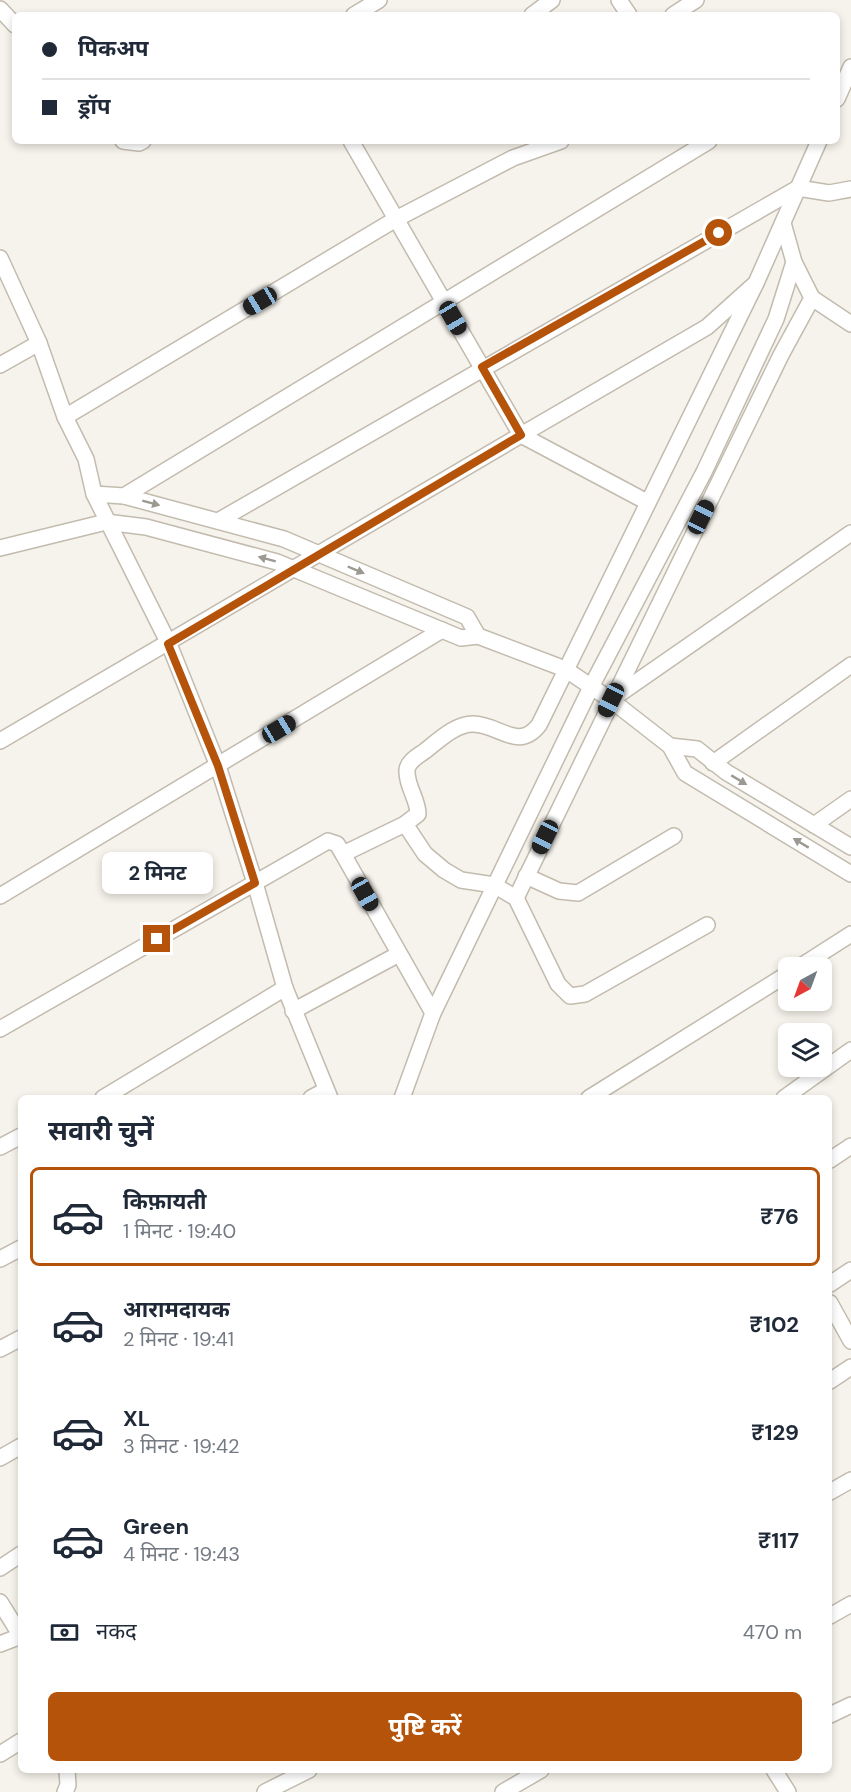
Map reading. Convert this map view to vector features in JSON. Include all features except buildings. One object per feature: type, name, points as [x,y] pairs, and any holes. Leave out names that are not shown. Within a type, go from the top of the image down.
[{"type":"street","points":[[359,12],[379,0]]},
{"type":"street","points":[[535,12],[552,0]]},
{"type":"street","points":[[678,12],[696,0]]},
{"type":"street","points":[[0,9],[12,22]]},
{"type":"street","points":[[840,92],[851,67]]},
{"type":"street","points":[[355,144],[521,435],[647,502]]},
{"type":"street","points":[[65,417],[396,219],[513,158],[553,144]]},
{"type":"street","points":[[124,496],[704,144]]},
{"type":"street","points":[[343,854],[405,824],[418,814],[418,803],[407,771],[410,763],[463,725],[473,724],[517,737],[533,733],[539,725],[756,283],[818,144]]},
{"type":"street","points":[[218,521],[482,367],[798,188],[829,193],[851,189]]},
{"type":"street","points":[[783,223],[794,262],[812,298],[851,324]]},
{"type":"street","points":[[0,258],[39,343],[65,417],[86,459],[94,494],[106,522],[168,644],[218,766],[285,988],[328,1094]]},
{"type":"street","points":[[403,1095],[433,1013],[494,885],[591,687],[704,472],[776,319],[794,262]]},
{"type":"street","points":[[0,741],[706,327],[756,283]]},
{"type":"street","points":[[516,898],[791,334],[812,298]]},
{"type":"street","points":[[0,365],[39,343]]},
{"type":"street","points":[[94,494],[124,496],[284,539],[467,617],[478,636]]},
{"type":"street","points":[[0,548],[106,522],[147,527],[277,562],[461,638],[478,636],[565,669],[611,700],[670,746],[685,773],[851,874]]},
{"type":"street","points":[[611,700],[851,533]]},
{"type":"street","points":[[0,896],[442,630]]},
{"type":"street","points":[[713,763],[851,665]]},
{"type":"street","points":[[670,746],[697,749],[713,763],[851,847]]},
{"type":"street","points":[[814,825],[851,800]]},
{"type":"street","points":[[405,824],[425,854],[444,870],[461,880],[494,885],[516,898],[558,984],[570,996],[585,994],[707,925]]},
{"type":"street","points":[[526,876],[559,891],[578,893],[674,836]]},
{"type":"street","points":[[0,1029],[328,841],[337,844],[433,1013]]},
{"type":"street","points":[[815,957],[851,934]]},
{"type":"street","points":[[293,1011],[399,954]]},
{"type":"street","points":[[594,1095],[778,980]]},
{"type":"street","points":[[108,1095],[285,988]]},
{"type":"street","points":[[788,1095],[851,1050]]},
{"type":"street","points":[[0,1148],[18,1138]]},
{"type":"street","points":[[832,1159],[851,1146]]},
{"type":"street","points":[[0,1259],[18,1250]]},
{"type":"street","points":[[832,1283],[851,1270]]},
{"type":"street","points":[[832,1307],[851,1341]]},
{"type":"street","points":[[0,1349],[18,1340]]},
{"type":"street","points":[[832,1380],[851,1367]]},
{"type":"street","points":[[0,1458],[18,1448]]},
{"type":"street","points":[[832,1491],[851,1480]]},
{"type":"street","points":[[0,1568],[18,1556]]},
{"type":"street","points":[[0,1602],[18,1631]]},
{"type":"street","points":[[832,1615],[851,1604]]},
{"type":"street","points":[[0,1644],[18,1637]]},
{"type":"street","points":[[832,1714],[851,1705]]},
{"type":"street","points":[[0,1754],[18,1743]]},
{"type":"street","points":[[265,1792],[303,1773]]},
{"type":"street","points":[[503,1792],[536,1773]]},
{"type":"street","points":[[776,1773],[788,1792]]},
{"type":"route","points":[[157,939],[255,883],[218,766],[168,644],[521,435],[482,367],[719,233]]}]
